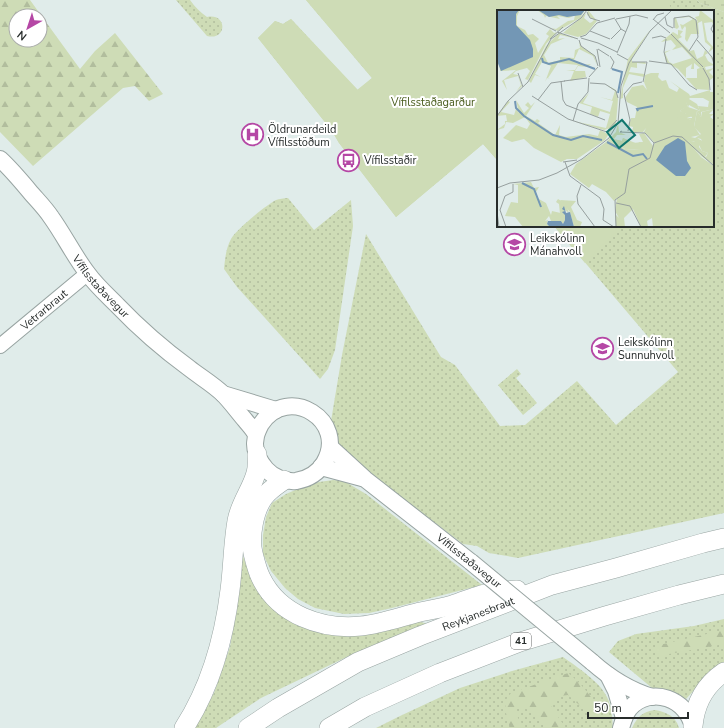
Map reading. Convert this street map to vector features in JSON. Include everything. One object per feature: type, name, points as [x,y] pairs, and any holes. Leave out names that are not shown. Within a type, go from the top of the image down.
[{"type":"highway","points":[[184,728],[207,684],[221,642],[230,589],[237,519],[244,499],[252,486],[257,471],[257,454]]},
{"type":"highway","points":[[284,480],[263,498],[256,512],[252,530],[252,549],[261,580],[270,592],[287,609],[305,619],[339,626],[360,626],[384,622],[450,605],[481,595],[552,584]]},
{"type":"highway","name":"Reykjanesbraut","points":[[248,728],[278,708],[358,662],[420,636],[552,584],[724,538]]},
{"type":"highway","name":"41","points":[[329,728],[365,708],[440,673],[520,642],[679,595],[724,584]]},
{"type":"highway","points":[[693,727],[694,715],[702,695],[724,672]]},
{"type":"main road","name":"Vífilsstaðavegur","points":[[0,159],[50,215],[88,273],[104,293],[155,342],[223,394],[249,425],[256,436]]},
{"type":"main road","name":"Vífilsstaðavegur","points":[[223,394],[276,410],[292,406],[310,410],[324,423],[329,434],[330,447],[365,479],[471,562],[608,675],[631,689],[652,697]]},
{"type":"main road","points":[[276,410],[267,416],[260,425],[256,436],[255,445],[261,463],[267,471],[275,477],[294,481],[305,479],[314,474],[321,467],[327,458],[330,447]]},
{"type":"main road","name":"Vífilsstaðavegur","points":[[321,467],[365,479]]},
{"type":"main road","name":"Vífilsstaðavegur","points":[[608,675],[616,691],[622,723]]},
{"type":"main road","name":"Vífilsstaðavegur","points":[[622,723],[631,708],[640,700],[652,697],[663,697],[674,700],[683,707],[689,716],[693,727]]},
{"type":"street","name":"Vetrarbraut","points":[[0,346],[88,273]]},
{"type":"green space","points":[[0,0],[30,0],[36,8],[8,8],[8,48],[48,48],[48,25],[80,69],[95,51],[115,33],[163,94],[149,101],[135,86],[123,88],[33,166],[0,132]]},
{"type":"green space","points":[[176,0],[190,0],[207,17],[219,19],[222,23],[222,27],[218,35],[207,36]]},
{"type":"green space","points":[[306,0],[697,0],[700,3],[724,12],[724,513],[518,558],[489,553],[477,546],[463,544],[345,453],[338,445],[331,421],[342,355],[366,234],[441,357],[455,365],[500,426],[525,425],[577,381],[616,425],[678,372],[555,227],[714,227],[714,10],[497,10],[497,160],[483,144],[396,217],[339,143],[332,131],[258,38],[275,21],[283,24],[291,19],[358,90],[372,78]]},
{"type":"green space","name":"Vífilsstaðagarður","points":[[306,0],[668,0],[672,10],[497,10],[497,160],[483,144],[396,217],[339,143],[332,131],[258,38],[275,21],[283,24],[291,19],[357,90],[372,78]]},
{"type":"green space","points":[[697,0],[724,0],[724,12],[700,3]]},
{"type":"green space","points":[[288,198],[314,230],[351,200],[353,226],[335,350],[328,369],[320,379],[237,287],[224,269],[228,246],[234,235],[265,207],[277,200]]},
{"type":"green space","points":[[555,227],[620,227],[585,263]]},
{"type":"green space","points":[[517,369],[521,374],[516,378],[537,403],[523,415],[498,385]]},
{"type":"green space","points":[[333,480],[344,481],[366,494],[482,585],[369,613],[344,614],[315,608],[298,599],[285,588],[271,571],[263,554],[263,535],[266,517],[272,503],[286,494],[319,482]]},
{"type":"green space","points":[[241,551],[254,585],[281,615],[417,621],[428,624],[353,654],[261,698],[216,728],[194,728],[214,693],[230,647],[238,598]]},
{"type":"green space","points":[[724,619],[724,664],[696,688],[686,699],[652,688],[609,652],[618,641],[636,634],[694,626]]},
{"type":"green space","points":[[724,630],[724,644],[658,656],[655,646]]},
{"type":"green space","points":[[563,657],[588,675],[604,691],[612,712],[613,728],[376,728],[460,688],[512,671]]},
{"type":"green space","points":[[568,673],[585,690],[599,709],[596,716],[568,695],[560,696],[552,703],[552,707],[564,725],[563,728],[549,728],[534,713],[524,708],[520,708],[516,709],[518,718],[525,728],[510,728],[506,713],[505,701],[511,693]]},
{"type":"green space","points":[[655,710],[670,715],[676,720],[679,728],[632,728],[636,720],[641,715]]},
{"type":"place","name":"Öldrunardeild Vífilsstöðum","points":[[252,135]]},
{"type":"place","name":"Vífilsstaðir","points":[[348,160]]},
{"type":"place","name":"Leikskólinn Mánahvoll","points":[[515,244]]},
{"type":"place","name":"Leikskólinn Sunnuhvoll","points":[[603,348]]}]
